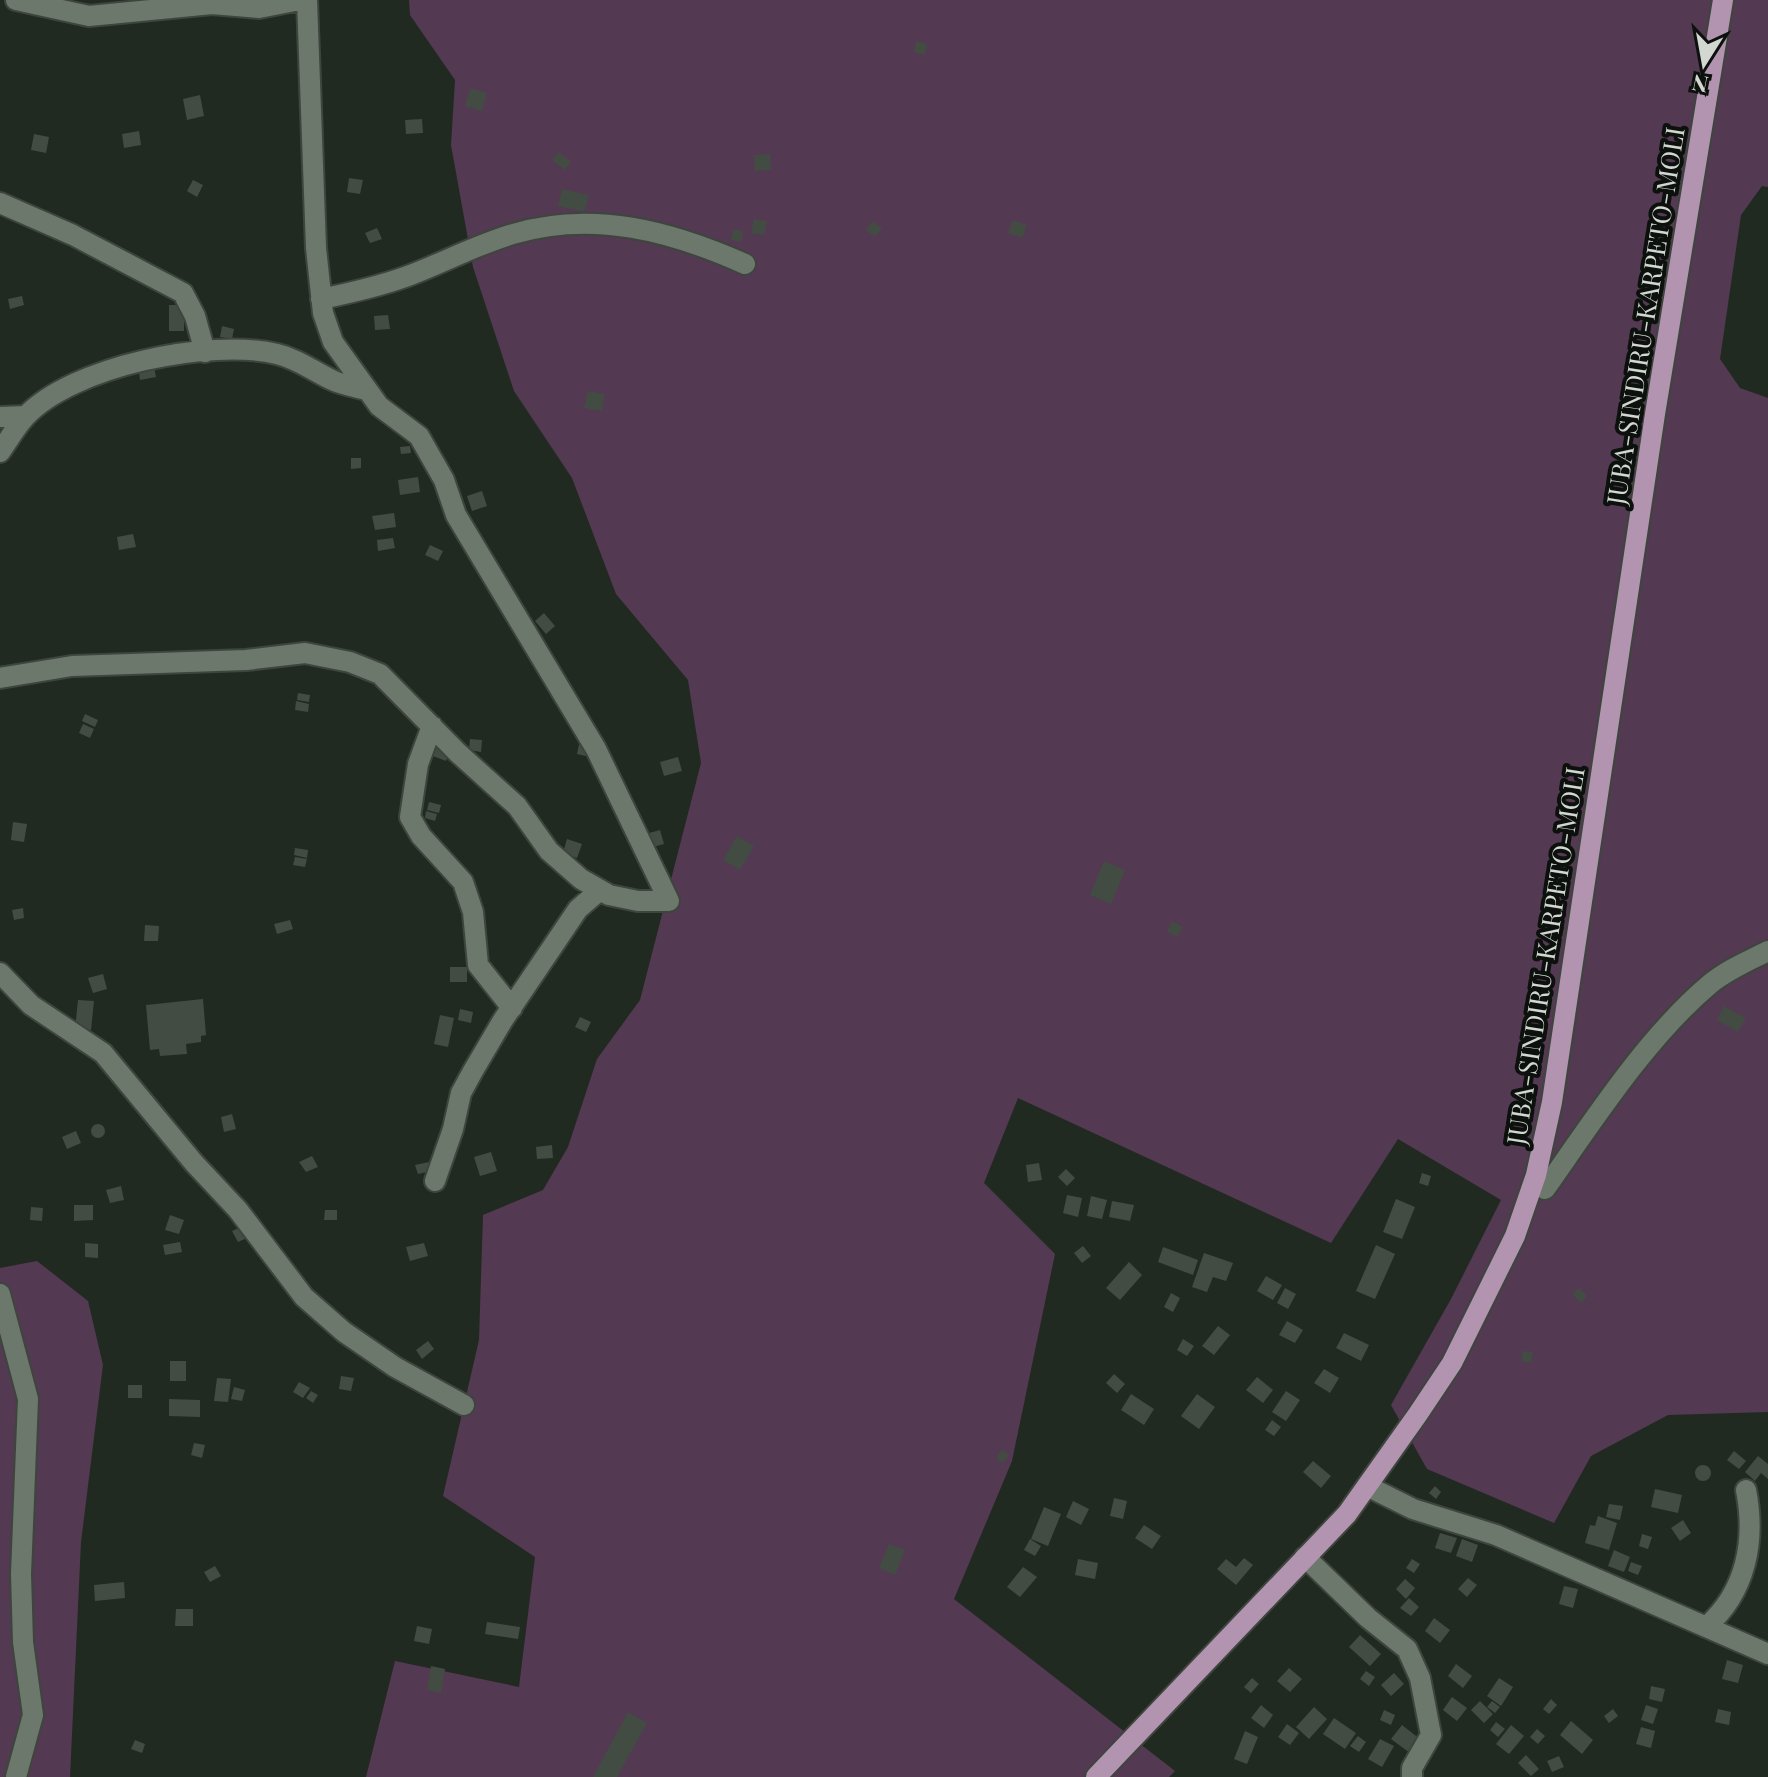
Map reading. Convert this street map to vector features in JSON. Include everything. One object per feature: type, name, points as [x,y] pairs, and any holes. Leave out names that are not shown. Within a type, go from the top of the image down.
[{"type":"main road","name":"JUBA-SINDIRU-KARPETO-MOLI","points":[[1096,1777],[1347,1514],[1452,1363],[1515,1236],[1536,1175],[1552,1102],[1655,414],[1723,0]]},
{"type":"street","points":[[16,0],[89,16],[212,4],[259,8],[300,0]]},
{"type":"street","points":[[0,678],[72,666],[246,660],[305,653],[350,662],[380,674],[517,806],[549,851],[581,879],[600,890],[638,901],[669,901],[596,749],[456,515],[444,480],[419,436],[379,406],[333,342],[321,299],[307,0]]},
{"type":"street","points":[[0,203],[73,235],[183,293],[195,316],[205,352]]},
{"type":"street","points":[[321,299],[408,276],[444,258],[515,233],[569,224],[636,227],[691,240],[745,264]]},
{"type":"street","points":[[0,452],[26,416],[66,387],[164,355],[236,349],[276,353],[307,364],[333,381],[367,390]]},
{"type":"street","points":[[0,417],[26,416]]},
{"type":"street","points":[[432,726],[418,764],[410,817],[421,836],[463,882],[473,912],[478,965],[512,1008]]},
{"type":"street","points":[[435,1181],[453,1129],[461,1093],[512,1008],[578,909],[600,890]]},
{"type":"street","points":[[1545,1189],[1600,1111],[1698,995],[1732,969],[1768,951]]},
{"type":"street","points":[[0,973],[31,1005],[103,1053],[194,1163],[238,1210],[304,1297],[344,1332],[395,1367],[464,1405]]},
{"type":"street","points":[[0,1294],[28,1399],[21,1574],[23,1642],[33,1715],[16,1777]]},
{"type":"street","points":[[1367,1486],[1413,1509],[1496,1535],[1768,1654]]},
{"type":"street","points":[[1706,1627],[1722,1613],[1748,1559],[1751,1527],[1746,1490]]},
{"type":"street","points":[[1305,1557],[1368,1618],[1407,1649],[1420,1678],[1431,1735],[1412,1768],[1412,1777]]},
{"type":"shaded area","points":[[409,0],[1768,0],[1768,187],[1762,186],[1741,215],[1720,359],[1740,388],[1768,398],[1768,1412],[1668,1415],[1591,1456],[1554,1523],[1427,1469],[1391,1405],[1451,1299],[1501,1200],[1398,1139],[1331,1243],[1018,1098],[984,1183],[1055,1254],[1012,1461],[954,1599],[1175,1771],[1169,1777],[366,1777],[395,1661],[519,1687],[535,1557],[443,1496],[479,1340],[483,1215],[543,1190],[568,1147],[597,1059],[640,1000],[701,763],[688,680],[616,594],[572,478],[514,391],[473,267],[451,145],[455,80],[410,15]]},
{"type":"shaded area","points":[[37,1261],[88,1301],[103,1365],[81,1542],[70,1777],[0,1777],[0,1268]]},
{"type":"building","points":[[916,41],[927,44],[925,55],[914,52]]},
{"type":"building","points":[[470,88],[487,93],[482,111],[465,106]]},
{"type":"building","points":[[200,95],[204,116],[187,120],[183,99]]},
{"type":"building","points":[[422,119],[423,133],[406,134],[405,120]]},
{"type":"building","points":[[139,131],[141,145],[124,148],[122,134]]},
{"type":"building","points":[[34,134],[49,137],[46,153],[31,150]]},
{"type":"building","points":[[559,152],[571,162],[565,170],[552,160]]},
{"type":"building","points":[[770,154],[771,170],[755,171],[754,155]]},
{"type":"building","points":[[349,178],[363,180],[360,194],[347,192]]},
{"type":"building","points":[[193,180],[203,185],[197,197],[187,191]]},
{"type":"building","points":[[562,189],[589,195],[584,212],[558,206]]},
{"type":"building","points":[[754,219],[767,221],[764,235],[751,233]]},
{"type":"building","points":[[1013,220],[1027,225],[1022,238],[1008,233]]},
{"type":"building","points":[[873,221],[882,228],[875,237],[866,230]]},
{"type":"building","points":[[377,228],[382,239],[370,243],[365,233]]},
{"type":"building","points":[[733,229],[743,231],[741,242],[731,240]]},
{"type":"building","points":[[22,296],[24,305],[10,309],[8,299]]},
{"type":"building","points":[[169,305],[184,305],[184,331],[169,331]]},
{"type":"building","points":[[388,315],[390,329],[375,330],[374,316]]},
{"type":"building","points":[[222,326],[234,329],[232,339],[220,337]]},
{"type":"building","points":[[153,362],[156,377],[140,380],[138,365]]},
{"type":"building","points":[[588,391],[605,394],[602,411],[584,408]]},
{"type":"building","points":[[410,446],[411,453],[401,454],[400,447]]},
{"type":"building","points":[[351,458],[361,458],[361,468],[351,469]]},
{"type":"building","points":[[418,477],[420,492],[400,495],[398,480]]},
{"type":"building","points":[[482,491],[487,506],[472,511],[467,496]]},
{"type":"building","points":[[394,513],[396,527],[375,530],[372,516]]},
{"type":"building","points":[[133,534],[136,547],[119,550],[117,537]]},
{"type":"building","points":[[393,538],[395,548],[378,551],[377,540]]},
{"type":"building","points":[[430,545],[443,551],[438,561],[425,555]]},
{"type":"building","points":[[544,613],[555,626],[546,634],[535,621]]},
{"type":"building","points":[[298,693],[310,695],[309,702],[297,700]]},
{"type":"building","points":[[296,701],[309,704],[308,712],[295,710]]},
{"type":"building","points":[[85,714],[98,720],[95,727],[82,721]]},
{"type":"building","points":[[83,724],[94,729],[90,738],[79,733]]},
{"type":"building","points":[[470,739],[482,740],[481,752],[469,750]]},
{"type":"building","points":[[580,740],[590,757],[577,754]]},
{"type":"building","points":[[436,747],[450,751],[446,761],[433,756]]},
{"type":"building","points":[[678,757],[682,771],[664,776],[660,762]]},
{"type":"building","points":[[429,802],[441,805],[439,813],[427,810]]},
{"type":"building","points":[[426,811],[437,814],[435,821],[425,818]]},
{"type":"building","points":[[13,822],[27,824],[24,842],[11,840]]},
{"type":"building","points":[[660,830],[664,844],[646,849],[642,835]]},
{"type":"building","points":[[737,836],[754,846],[740,870],[723,860]]},
{"type":"building","points":[[567,839],[582,844],[577,858],[563,853]]},
{"type":"building","points":[[295,848],[308,850],[307,858],[294,855]]},
{"type":"building","points":[[295,857],[307,859],[305,867],[293,865]]},
{"type":"building","points":[[1104,861],[1125,870],[1111,904],[1090,895]]},
{"type":"building","points":[[23,908],[24,918],[14,920],[12,910]]},
{"type":"building","points":[[290,920],[293,929],[277,934],[274,924]]},
{"type":"building","points":[[1172,921],[1183,927],[1178,937],[1167,932]]},
{"type":"building","points":[[145,925],[159,926],[158,941],[144,941]]},
{"type":"building","points":[[450,967],[467,967],[467,982],[450,982]]},
{"type":"building","points":[[103,974],[107,989],[93,993],[88,978]]},
{"type":"building","points":[[203,999],[206,1035],[201,1036],[201,1042],[186,1044],[187,1054],[160,1056],[159,1049],[150,1050],[146,1005]]},
{"type":"building","points":[[78,1000],[94,1001],[91,1030],[75,1029]]},
{"type":"building","points":[[1724,1006],[1746,1018],[1738,1032],[1717,1020]]},
{"type":"building","points":[[460,1009],[473,1012],[471,1023],[458,1020]]},
{"type":"building","points":[[440,1015],[454,1018],[448,1047],[434,1044]]},
{"type":"building","points":[[580,1017],[591,1022],[586,1032],[575,1027]]},
{"type":"building","points":[[232,1114],[236,1129],[224,1132],[221,1117]]},
{"type":"building","points":[[98,1124],[105,1131],[98,1138],[91,1131]]},
{"type":"building","points":[[76,1131],[81,1143],[67,1149],[62,1137]]},
{"type":"building","points":[[552,1145],[553,1158],[537,1159],[536,1147]]},
{"type":"building","points":[[491,1152],[497,1171],[480,1176],[474,1157]]},
{"type":"building","points":[[312,1156],[318,1167],[306,1172],[299,1162]]},
{"type":"building","points":[[429,1162],[431,1171],[418,1174],[415,1165]]},
{"type":"building","points":[[1039,1163],[1042,1180],[1028,1182],[1026,1165]]},
{"type":"building","points":[[1066,1169],[1075,1178],[1067,1186],[1058,1177]]},
{"type":"building","points":[[1422,1173],[1431,1176],[1428,1186],[1419,1183]]},
{"type":"building","points":[[121,1186],[124,1200],[110,1203],[106,1190]]},
{"type":"building","points":[[1067,1195],[1082,1198],[1078,1217],[1063,1213]]},
{"type":"building","points":[[1091,1196],[1107,1200],[1102,1219],[1087,1216]]},
{"type":"building","points":[[1396,1199],[1415,1207],[1402,1239],[1383,1232]]},
{"type":"building","points":[[1112,1201],[1134,1205],[1130,1221],[1109,1217]]},
{"type":"building","points":[[74,1205],[93,1205],[93,1220],[74,1221]]},
{"type":"building","points":[[31,1207],[43,1208],[42,1221],[30,1220]]},
{"type":"building","points":[[325,1210],[337,1210],[337,1220],[324,1220]]},
{"type":"building","points":[[170,1215],[184,1220],[179,1234],[165,1230]]},
{"type":"building","points":[[243,1226],[249,1237],[238,1242],[232,1231]]},
{"type":"building","points":[[180,1242],[182,1252],[165,1255],[163,1245]]},
{"type":"building","points":[[85,1243],[98,1244],[98,1258],[85,1257]]},
{"type":"building","points":[[424,1243],[428,1256],[410,1261],[406,1247]]},
{"type":"building","points":[[1376,1245],[1395,1254],[1375,1299],[1356,1291]]},
{"type":"building","points":[[1083,1246],[1091,1256],[1082,1263],[1074,1253]]},
{"type":"building","points":[[1163,1247],[1198,1260],[1193,1275],[1158,1262]]},
{"type":"building","points":[[1204,1253],[1233,1263],[1226,1281],[1213,1277],[1207,1292],[1192,1287]]},
{"type":"building","points":[[1129,1262],[1142,1275],[1120,1300],[1106,1288]]},
{"type":"building","points":[[1266,1276],[1282,1285],[1273,1300],[1257,1291]]},
{"type":"building","points":[[1285,1288],[1296,1294],[1288,1309],[1277,1303]]},
{"type":"building","points":[[1579,1288],[1587,1296],[1581,1303],[1572,1294]]},
{"type":"building","points":[[1171,1293],[1180,1298],[1173,1312],[1164,1307]]},
{"type":"building","points":[[1287,1321],[1303,1330],[1295,1343],[1279,1335]]},
{"type":"building","points":[[1218,1326],[1230,1335],[1214,1355],[1202,1346]]},
{"type":"building","points":[[1344,1333],[1369,1345],[1361,1361],[1336,1348]]},
{"type":"building","points":[[1183,1339],[1194,1346],[1187,1356],[1177,1350]]},
{"type":"building","points":[[428,1341],[434,1349],[422,1359],[416,1350]]},
{"type":"building","points":[[1523,1351],[1533,1352],[1531,1363],[1521,1361]]},
{"type":"building","points":[[170,1361],[186,1361],[186,1381],[170,1381]]},
{"type":"building","points":[[1324,1369],[1339,1378],[1330,1393],[1314,1383]]},
{"type":"building","points":[[1114,1374],[1125,1384],[1117,1393],[1106,1383]]},
{"type":"building","points":[[341,1376],[354,1378],[351,1391],[339,1389]]},
{"type":"building","points":[[1257,1377],[1273,1390],[1263,1403],[1246,1390]]},
{"type":"building","points":[[217,1378],[231,1379],[228,1402],[214,1401]]},
{"type":"building","points":[[299,1382],[310,1388],[303,1398],[293,1392]]},
{"type":"building","points":[[128,1385],[142,1385],[142,1398],[128,1398]]},
{"type":"building","points":[[234,1387],[245,1390],[242,1401],[231,1399]]},
{"type":"building","points":[[311,1391],[318,1395],[313,1403],[306,1398]]},
{"type":"building","points":[[1286,1391],[1300,1400],[1286,1421],[1272,1412]]},
{"type":"building","points":[[1131,1394],[1154,1409],[1144,1425],[1121,1410]]},
{"type":"building","points":[[1197,1394],[1215,1407],[1199,1429],[1181,1416]]},
{"type":"building","points":[[169,1399],[200,1400],[200,1417],[169,1416]]},
{"type":"building","points":[[1272,1420],[1281,1427],[1274,1436],[1265,1430]]},
{"type":"building","points":[[194,1443],[205,1445],[202,1458],[191,1455]]},
{"type":"building","points":[[1002,1450],[1009,1455],[1003,1463],[996,1458]]},
{"type":"building","points":[[1734,1451],[1746,1461],[1739,1469],[1727,1460]]},
{"type":"building","points":[[1758,1456],[1768,1464],[1768,1479],[1761,1473],[1755,1481],[1745,1472]]},
{"type":"building","points":[[1313,1461],[1331,1476],[1321,1488],[1303,1472]]},
{"type":"building","points":[[1703,1465],[1709,1467],[1709,1479],[1703,1481],[1697,1479],[1695,1473],[1697,1467]]},
{"type":"building","points":[[1435,1486],[1441,1492],[1436,1499],[1429,1493]]},
{"type":"building","points":[[1655,1489],[1682,1495],[1678,1513],[1651,1507]]},
{"type":"building","points":[[1114,1498],[1127,1501],[1123,1519],[1110,1516]]},
{"type":"building","points":[[1073,1501],[1089,1509],[1081,1525],[1066,1517]]},
{"type":"building","points":[[1609,1504],[1623,1506],[1620,1520],[1606,1517]]},
{"type":"building","points":[[1044,1507],[1061,1514],[1048,1546],[1031,1539]]},
{"type":"building","points":[[1598,1516],[1617,1523],[1609,1550],[1585,1543],[1590,1525],[1595,1526]]},
{"type":"building","points":[[1683,1520],[1691,1533],[1680,1541],[1671,1528]]},
{"type":"building","points":[[1144,1525],[1161,1536],[1152,1549],[1135,1538]]},
{"type":"building","points":[[1440,1533],[1457,1538],[1451,1553],[1435,1548]]},
{"type":"building","points":[[1642,1534],[1652,1537],[1648,1549],[1639,1546]]},
{"type":"building","points":[[1030,1539],[1041,1546],[1035,1556],[1024,1550]]},
{"type":"building","points":[[1462,1539],[1478,1545],[1472,1562],[1456,1556]]},
{"type":"building","points":[[889,1544],[905,1550],[895,1575],[879,1568]]},
{"type":"building","points":[[1614,1550],[1630,1557],[1624,1572],[1608,1566]]},
{"type":"building","points":[[1244,1558],[1253,1565],[1236,1585],[1217,1569],[1226,1559],[1236,1567]]},
{"type":"building","points":[[1078,1559],[1098,1563],[1095,1579],[1075,1575]]},
{"type":"building","points":[[1412,1559],[1420,1564],[1414,1573],[1406,1568]]},
{"type":"building","points":[[1631,1562],[1642,1566],[1638,1575],[1628,1571]]},
{"type":"building","points":[[215,1566],[221,1576],[210,1582],[204,1572]]},
{"type":"building","points":[[1023,1567],[1037,1577],[1020,1597],[1007,1587]]},
{"type":"building","points":[[1468,1578],[1477,1585],[1467,1597],[1458,1589]]},
{"type":"building","points":[[1405,1579],[1415,1588],[1406,1599],[1396,1589]]},
{"type":"building","points":[[124,1582],[125,1598],[95,1601],[94,1585]]},
{"type":"building","points":[[1564,1586],[1578,1589],[1573,1608],[1559,1604]]},
{"type":"building","points":[[1409,1598],[1419,1607],[1411,1616],[1400,1608]]},
{"type":"building","points":[[176,1609],[193,1609],[193,1626],[175,1626]]},
{"type":"building","points":[[1434,1618],[1450,1630],[1440,1643],[1425,1631]]},
{"type":"building","points":[[487,1622],[520,1627],[518,1639],[485,1634]]},
{"type":"building","points":[[417,1626],[432,1629],[429,1644],[414,1641]]},
{"type":"building","points":[[1360,1635],[1381,1654],[1370,1666],[1349,1647]]},
{"type":"building","points":[[1727,1660],[1743,1665],[1738,1683],[1722,1679]]},
{"type":"building","points":[[1456,1664],[1472,1676],[1463,1688],[1448,1676]]},
{"type":"building","points":[[431,1666],[445,1669],[441,1693],[427,1690]]},
{"type":"building","points":[[1289,1668],[1302,1679],[1290,1692],[1277,1681]]},
{"type":"building","points":[[1366,1671],[1375,1677],[1369,1686],[1360,1679]]},
{"type":"building","points":[[1394,1673],[1404,1684],[1391,1696],[1381,1685]]},
{"type":"building","points":[[1252,1678],[1259,1684],[1251,1693],[1244,1687]]},
{"type":"building","points":[[1499,1678],[1513,1687],[1501,1706],[1487,1696]]},
{"type":"building","points":[[1651,1686],[1665,1689],[1662,1702],[1649,1699]]},
{"type":"building","points":[[1452,1697],[1467,1708],[1457,1721],[1443,1710]]},
{"type":"building","points":[[1551,1699],[1557,1705],[1549,1714],[1543,1709]]},
{"type":"building","points":[[1480,1701],[1493,1714],[1484,1723],[1471,1710]]},
{"type":"building","points":[[1492,1701],[1500,1707],[1495,1713],[1487,1707]]},
{"type":"building","points":[[1261,1705],[1273,1715],[1264,1728],[1251,1718]]},
{"type":"building","points":[[1646,1705],[1658,1709],[1653,1724],[1641,1720]]},
{"type":"building","points":[[1314,1707],[1327,1719],[1309,1739],[1296,1727]]},
{"type":"building","points":[[1613,1709],[1618,1716],[1609,1723],[1604,1716]]},
{"type":"building","points":[[1718,1709],[1731,1712],[1729,1725],[1715,1722]]},
{"type":"building","points":[[1384,1710],[1395,1715],[1391,1725],[1380,1720]]},
{"type":"building","points":[[628,1712],[647,1723],[617,1777],[593,1777]]},
{"type":"building","points":[[1334,1718],[1356,1733],[1345,1749],[1323,1734]]},
{"type":"building","points":[[1571,1721],[1593,1740],[1582,1754],[1560,1735]]},
{"type":"building","points":[[1496,1722],[1505,1729],[1498,1737],[1490,1730]]},
{"type":"building","points":[[1287,1724],[1299,1733],[1290,1745],[1278,1737]]},
{"type":"building","points":[[1402,1725],[1425,1743],[1414,1756],[1391,1739]]},
{"type":"building","points":[[1511,1725],[1524,1736],[1509,1754],[1496,1744]]},
{"type":"building","points":[[1641,1727],[1655,1731],[1651,1748],[1636,1744]]},
{"type":"building","points":[[1537,1729],[1545,1736],[1538,1744],[1530,1737]]},
{"type":"building","points":[[1245,1731],[1258,1737],[1247,1764],[1234,1759]]},
{"type":"building","points":[[1358,1736],[1366,1742],[1359,1752],[1350,1746]]},
{"type":"building","points":[[1380,1739],[1394,1746],[1382,1767],[1368,1759]]},
{"type":"building","points":[[135,1740],[145,1744],[142,1753],[131,1749]]},
{"type":"building","points":[[1526,1755],[1539,1769],[1531,1776],[1518,1763]]},
{"type":"building","points":[[1559,1756],[1564,1767],[1552,1772],[1547,1761]]}]
